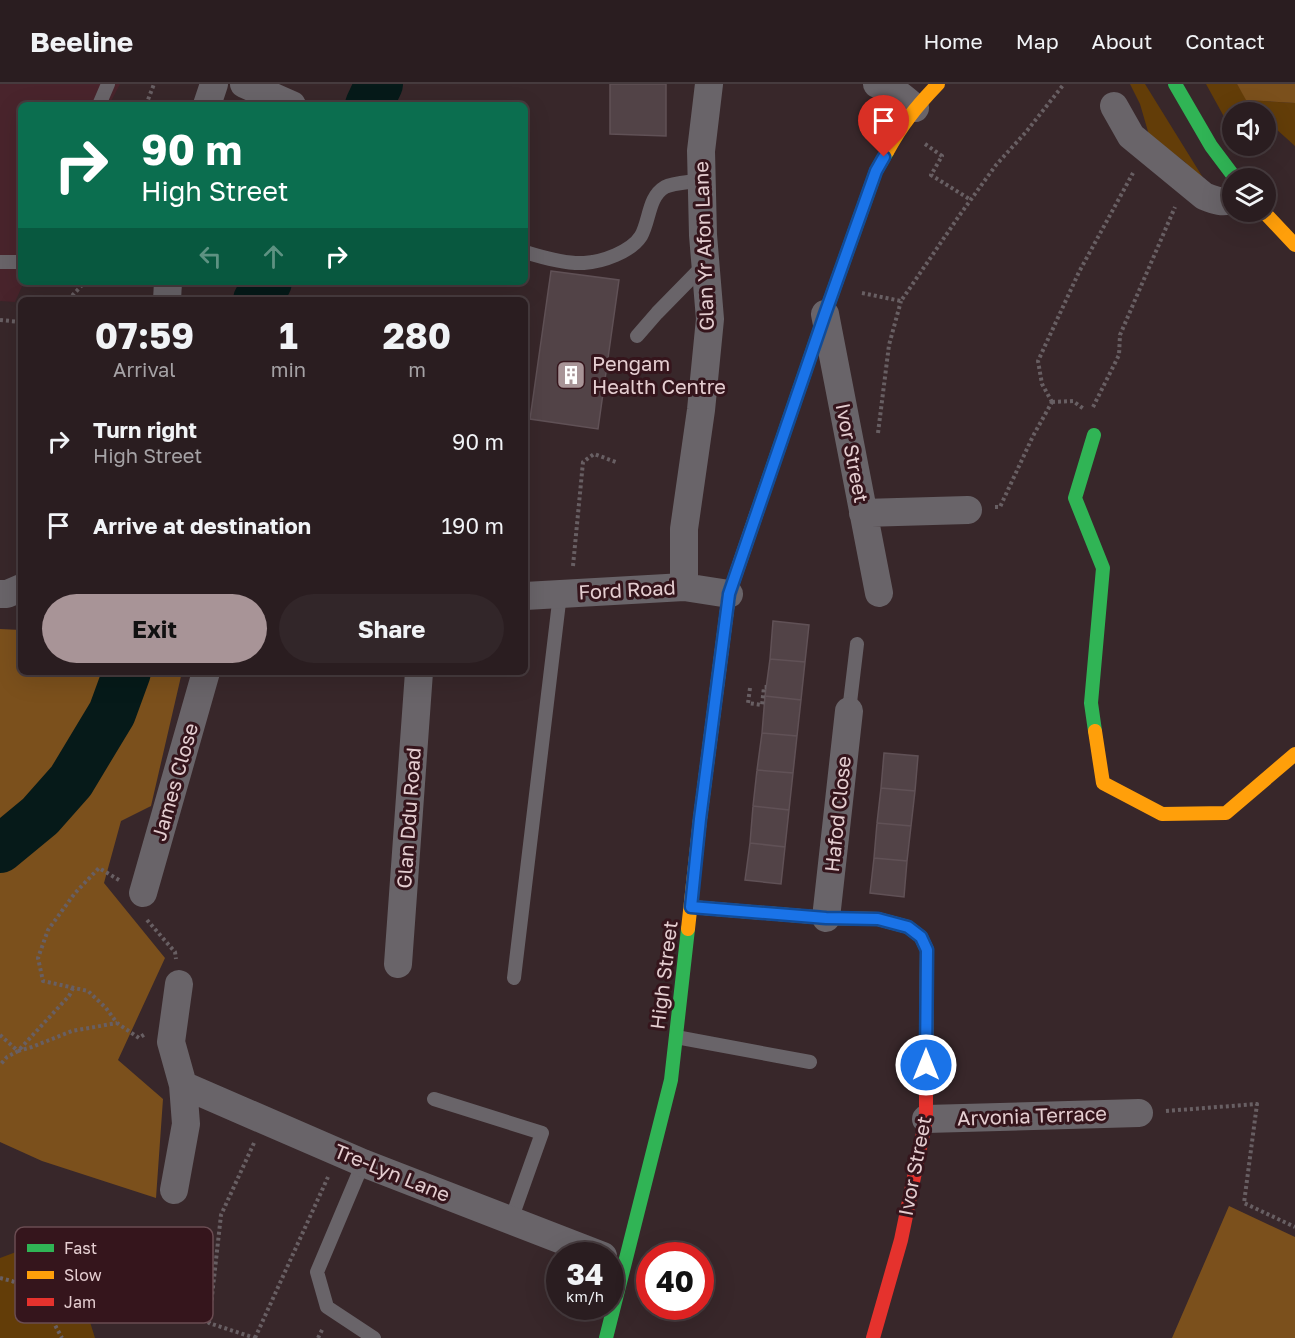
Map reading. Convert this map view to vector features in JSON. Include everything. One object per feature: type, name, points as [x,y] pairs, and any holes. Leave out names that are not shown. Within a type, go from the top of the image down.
[{"type":"main road","name":"High Street","points":[[619,1242],[671,1080],[700,819],[729,594],[876,171],[908,118],[938,84]]},
{"type":"main road","points":[[1175,84],[1211,146],[1228,168]]},
{"type":"main road","points":[[1274,222],[1295,244]]},
{"type":"main road","points":[[1094,435],[1075,498],[1103,568],[1090,703],[1103,783],[1162,814],[1227,813],[1295,754]]},
{"type":"main road","name":"Ivor Street","points":[[691,907],[826,918],[878,919],[908,927],[921,937],[927,950],[926,1119],[901,1240],[873,1338]]},
{"type":"main road","name":"High Street","points":[[606,1338],[608,1320]]},
{"type":"street","points":[[208,102],[214,84]]},
{"type":"street","points":[[244,84],[285,102]]},
{"type":"street","name":"Glan Yr Afon Lane","points":[[684,587],[684,529],[701,410],[710,319],[700,151],[709,84]]},
{"type":"street","points":[[877,84],[901,96],[908,118]]},
{"type":"street","points":[[1114,106],[1131,136],[1204,196],[1222,202]]},
{"type":"street","name":"Ivor Street","points":[[829,301],[853,456],[879,593]]},
{"type":"street","points":[[863,513],[968,510]]},
{"type":"street","name":"Ford Road","points":[[528,596],[684,587],[729,594]]},
{"type":"street","points":[[0,594],[18,589]]},
{"type":"street","name":"James Close","points":[[143,893],[205,675]]},
{"type":"street","name":"Glan Ddu Road","points":[[398,963],[419,675]]},
{"type":"street","name":"Hafod Close","points":[[826,918],[849,711]]},
{"type":"street","points":[[174,1190],[186,1124],[183,1085],[171,1042],[179,984]]},
{"type":"street","name":"Tre-Lyn Lane","points":[[183,1085],[351,1158],[569,1242]]},
{"type":"street","name":"Arvonia Terrace","points":[[926,1119],[1139,1113]]},
{"type":"lane","points":[[100,102],[108,84]]},
{"type":"lane","points":[[528,253],[543,258],[584,263],[608,258],[625,251],[640,237],[654,197],[666,187],[702,180]]},
{"type":"lane","points":[[0,262],[18,262]]},
{"type":"lane","points":[[637,336],[705,264]]},
{"type":"lane","points":[[514,978],[565,594]]},
{"type":"lane","points":[[849,711],[857,644]]},
{"type":"lane","points":[[676,1037],[810,1062]]},
{"type":"lane","points":[[434,1100],[542,1133],[511,1220]]},
{"type":"lane","points":[[351,1158],[317,1272],[327,1307],[371,1337]]},
{"type":"path","points":[[147,102],[154,84]]},
{"type":"path","points":[[853,456],[877,441],[889,345],[901,301],[996,165],[1064,84]]},
{"type":"path","points":[[908,118],[942,156],[931,175],[971,200]]},
{"type":"path","points":[[1052,402],[1042,384],[1038,361],[1079,272],[1137,166]]},
{"type":"path","points":[[1052,402],[1073,400],[1090,413],[1119,355],[1120,335],[1176,205]]},
{"type":"path","points":[[71,297],[82,285]]},
{"type":"path","points":[[829,301],[901,301]]},
{"type":"path","points":[[0,320],[18,322]]},
{"type":"path","points":[[968,510],[1000,507],[1033,436],[1052,402]]},
{"type":"path","points":[[565,594],[583,462],[594,454],[616,462]]},
{"type":"path","points":[[750,685],[748,703],[762,705],[764,687],[766,687]]},
{"type":"path","points":[[175,1016],[139,1038],[117,1023],[106,1008],[87,991],[43,981],[38,958],[48,930],[75,893],[99,868],[143,893],[148,921],[175,952],[179,984]]},
{"type":"path","points":[[0,1065],[18,1051],[69,996],[73,988]]},
{"type":"path","points":[[18,1051],[72,1031],[117,1023]]},
{"type":"path","points":[[0,1035],[18,1051]]},
{"type":"path","points":[[1139,1113],[1257,1104],[1244,1203],[1295,1227]]},
{"type":"path","points":[[213,1287],[221,1215],[264,1120]]},
{"type":"path","points":[[209,1323],[255,1338],[351,1158]]},
{"type":"path","points":[[0,1278],[15,1283]]},
{"type":"path","points":[[54,1323],[62,1338]]},
{"type":"path","points":[[235,1338],[240,1332]]},
{"type":"shaded area","points":[[0,84],[120,84],[111,102],[18,102],[18,285],[23,285],[15,302],[0,301]]},
{"type":"shaded area","points":[[1130,84],[1145,84],[1210,189],[1185,162],[1149,135],[1140,104]]},
{"type":"shaded area","points":[[1206,84],[1237,84],[1247,100],[1295,103],[1295,146],[1276,129],[1276,102],[1222,102],[1222,113]]},
{"type":"shaded area","points":[[1237,84],[1295,84],[1295,103],[1246,100]]},
{"type":"shaded area","points":[[0,629],[18,630],[18,675],[181,675],[151,806],[121,821],[104,883],[165,958],[118,1060],[163,1099],[156,1198],[42,1161],[0,1142]]},
{"type":"shaded area","points":[[1229,1206],[1295,1237],[1295,1338],[1172,1338]]},
{"type":"shaded area","points":[[15,1252],[15,1323],[90,1323],[95,1338],[0,1338],[0,1258]]},
{"type":"building","points":[[610,84],[666,84],[666,136],[610,134]]},
{"type":"building","name":"Pengam Health Centre","points":[[551,271],[619,280],[598,429],[530,419]]},
{"type":"building","points":[[773,621],[809,625],[805,662],[770,659]]},
{"type":"building","points":[[770,659],[805,662],[801,700],[765,696]]},
{"type":"building","points":[[765,696],[801,700],[797,736],[762,733]]},
{"type":"building","points":[[762,733],[797,736],[793,773],[757,770]]},
{"type":"building","points":[[884,753],[918,756],[915,791],[881,788]]},
{"type":"building","points":[[757,770],[793,773],[789,810],[753,806]]},
{"type":"building","points":[[881,788],[915,791],[911,826],[877,823]]},
{"type":"building","points":[[753,806],[789,810],[785,847],[750,843]]},
{"type":"building","points":[[877,823],[911,826],[907,861],[874,858]]},
{"type":"building","points":[[750,843],[785,847],[781,884],[745,880]]},
{"type":"building","points":[[874,858],[907,861],[904,897],[870,893]]},
{"type":"waterway","points":[[370,102],[379,84]]},
{"type":"waterway","points":[[259,297],[266,285]]},
{"type":"waterway","points":[[0,849],[40,816],[71,781],[112,713],[126,675]]},
{"type":"traffic: fast","points":[[1175,84],[1211,146],[1228,168]]},
{"type":"traffic: fast","points":[[757,512],[876,171],[887,152]]},
{"type":"traffic: fast","points":[[1094,435],[1075,498],[1103,568],[1091,703],[1095,731]]},
{"type":"traffic: fast","points":[[606,1338],[671,1080],[688,929]]},
{"type":"traffic: slow","points":[[887,152],[910,116],[938,84]]},
{"type":"traffic: slow","points":[[1273,222],[1295,245]]},
{"type":"traffic: slow","points":[[688,929],[729,594],[757,512]]},
{"type":"traffic: slow","points":[[1095,731],[1103,783],[1162,814],[1226,813],[1295,754]]},
{"type":"traffic: slow","points":[[691,907],[826,918],[878,919],[908,927],[921,937],[927,950],[926,1073]]},
{"type":"traffic: jam","points":[[873,1338],[901,1240],[926,1119],[926,1073]]},
{"type":"place","name":"Pengam Health Centre","points":[[571,375]]},
{"type":"route","points":[[884,157],[876,171],[825,314],[729,594],[691,907],[826,918],[878,919],[908,927],[921,937],[927,950],[926,1065]]}]
